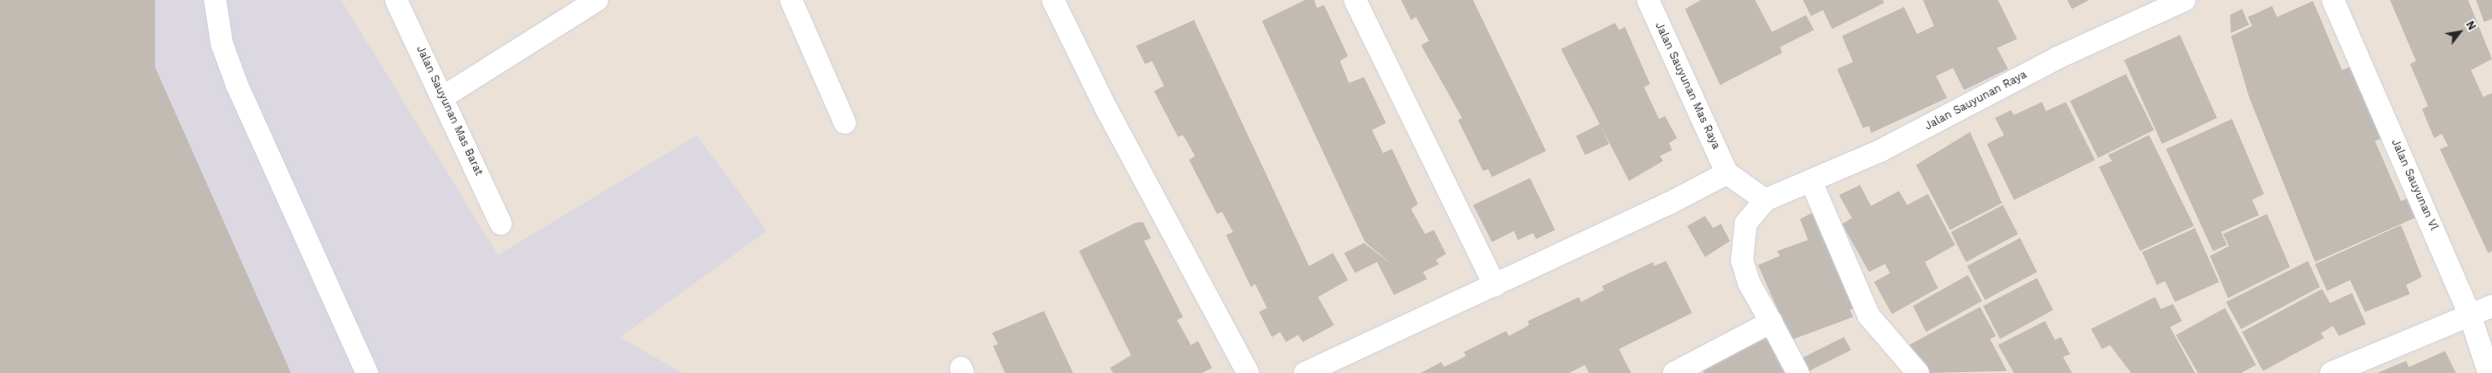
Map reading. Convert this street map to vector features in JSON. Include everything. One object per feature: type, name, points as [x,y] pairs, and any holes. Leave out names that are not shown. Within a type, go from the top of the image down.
[{"type":"street","points":[[215,0],[222,44],[237,84],[367,373]]},
{"type":"street","name":"Jalan Sauyunan Mas Barat","points":[[396,0],[443,97],[501,224]]},
{"type":"street","points":[[443,97],[597,0]]},
{"type":"street","points":[[791,0],[845,123]]},
{"type":"street","points":[[1053,0],[1107,110],[1248,373]]},
{"type":"street","points":[[1355,0],[1495,286]]},
{"type":"street","name":"Jalan Sauyunan Mas Raya","points":[[1648,0],[1727,172]]},
{"type":"street","name":"Jalan Sauyunan Raya","points":[[1765,200],[1880,151],[2057,58],[2184,0]]},
{"type":"street","name":"Jalan Sauyunan Vl","points":[[2333,0],[2470,315],[2488,373]]},
{"type":"street","points":[[1305,373],[1495,286],[1727,172],[1765,200],[1746,223],[1742,260],[1749,283],[1798,373]]},
{"type":"street","points":[[1810,181],[1870,316],[1918,373]]},
{"type":"street","points":[[2331,373],[2492,306]]},
{"type":"street","points":[[1674,373],[1771,322]]},
{"type":"shaded area","points":[[0,0],[341,0],[498,255],[697,135],[767,231],[620,337],[682,373],[0,373]]},
{"type":"building","points":[[0,0],[155,0],[155,67],[291,373],[0,373]]},
{"type":"building","points":[[1305,0],[1314,0],[1317,8],[1324,5],[1348,56],[1340,61],[1349,83],[1364,77],[1386,123],[1372,130],[1383,153],[1392,149],[1418,204],[1411,209],[1425,234],[1434,230],[1446,254],[1436,260],[1439,264],[1423,272],[1427,279],[1394,295],[1377,262],[1355,273],[1344,253],[1364,243],[1394,266],[1365,242],[1262,21]]},
{"type":"building","points":[[1401,0],[1473,0],[1546,151],[1492,177],[1488,169],[1483,171],[1458,120],[1462,118],[1421,45],[1429,41],[1416,17],[1411,20]]},
{"type":"building","points":[[1701,0],[1755,0],[1772,32],[1806,15],[1814,30],[1780,47],[1782,53],[1720,85],[1685,9]]},
{"type":"building","points":[[1803,0],[1883,0],[1884,3],[1832,29],[1823,10],[1811,16]]},
{"type":"building","points":[[1923,0],[1998,0],[2017,39],[1997,48],[2008,69],[1964,90],[1953,68],[1936,76],[1947,98],[1871,133],[1869,126],[1863,128],[1837,69],[1853,62],[1842,36],[1904,7],[1917,34],[1934,26]]},
{"type":"building","points":[[2067,0],[2089,0],[2072,9]]},
{"type":"building","points":[[2390,0],[2468,0],[2492,59],[2471,70],[2483,97],[2492,93],[2492,251],[2488,253],[2440,149],[2448,146],[2442,134],[2434,138],[2422,109],[2428,106],[2410,64],[2416,61]]},
{"type":"building","points":[[2476,0],[2492,0],[2492,19],[2484,22]]},
{"type":"building","points":[[2313,1],[2342,70],[2355,65],[2385,137],[2375,141],[2401,201],[2411,197],[2419,216],[2315,262],[2249,97],[2231,36],[2252,26],[2248,17],[2272,6],[2277,17]]},
{"type":"building","points":[[2242,9],[2249,25],[2231,33],[2230,15]]},
{"type":"building","points":[[1194,20],[1309,266],[1333,253],[1348,280],[1318,297],[1334,325],[1303,342],[1298,335],[1286,342],[1280,332],[1272,337],[1259,312],[1267,308],[1255,284],[1251,287],[1226,235],[1233,232],[1222,212],[1217,214],[1189,160],[1195,156],[1183,135],[1178,137],[1154,91],[1164,86],[1152,61],[1145,64],[1136,46]]},
{"type":"building","points":[[1615,23],[1619,30],[1625,27],[1650,84],[1644,87],[1659,119],[1665,116],[1677,138],[1669,143],[1672,150],[1660,156],[1663,161],[1629,181],[1561,49]]},
{"type":"building","points":[[2180,35],[2217,118],[2162,144],[2124,60]]},
{"type":"building","points":[[2126,74],[2154,130],[2098,158],[2070,101]]},
{"type":"building","points":[[2042,102],[2046,111],[2066,102],[2095,160],[2014,200],[1987,144],[2004,135],[1995,118],[2011,110],[2014,115]]},
{"type":"building","points":[[2232,119],[2264,194],[2252,200],[2259,215],[2221,232],[2227,245],[2213,251],[2166,149]]},
{"type":"building","points":[[1600,124],[1609,144],[1585,155],[1576,136]]},
{"type":"building","points":[[1970,132],[2002,203],[1950,230],[1916,165]]},
{"type":"building","points":[[2149,135],[2194,226],[2140,251],[2099,167],[2112,161],[2108,155]]},
{"type":"building","points":[[1530,178],[1555,230],[1536,239],[1533,233],[1518,240],[1514,231],[1492,242],[1473,205]]},
{"type":"building","points":[[1860,185],[1871,206],[1899,191],[1907,205],[1928,194],[1955,245],[1925,262],[1938,288],[1892,314],[1874,282],[1890,273],[1885,264],[1869,272],[1842,224],[1852,218],[1839,195]]},
{"type":"building","points":[[2003,205],[2018,234],[1966,262],[1951,232]]},
{"type":"building","points":[[1814,212],[1857,306],[1850,310],[1853,317],[1791,340],[1758,265],[1780,256],[1777,251],[1808,240],[1800,219]]},
{"type":"building","points":[[2267,214],[2290,267],[2228,298],[2210,256],[2229,246],[2223,234]]},
{"type":"building","points":[[1705,216],[1713,228],[1721,224],[1730,241],[1705,257],[1687,226]]},
{"type":"building","points":[[1143,222],[1151,238],[1144,241],[1183,317],[1177,320],[1191,345],[1198,341],[1212,368],[1202,373],[1113,373],[1110,368],[1131,355],[1079,251],[1135,223]]},
{"type":"building","points":[[2401,225],[2422,277],[2406,285],[2410,294],[2365,312],[2350,280],[2327,291],[2315,264]]},
{"type":"building","points":[[2195,228],[2219,282],[2175,302],[2165,281],[2157,285],[2142,252]]},
{"type":"building","points":[[2020,238],[2037,272],[1985,300],[1967,266]]},
{"type":"building","points":[[1666,261],[1692,313],[1619,349],[1631,373],[1589,373],[1585,365],[1569,373],[1421,373],[1441,362],[1444,367],[1466,356],[1464,352],[1506,331],[1509,336],[1529,325],[1528,321],[1579,297],[1581,302],[1604,290],[1602,286],[1653,262],[1654,266]]},
{"type":"building","points":[[2308,261],[2320,287],[2241,329],[2226,302]]},
{"type":"building","points":[[1968,275],[1982,301],[1926,332],[1913,306]]},
{"type":"building","points":[[2037,278],[2053,310],[2000,339],[1983,306]]},
{"type":"building","points":[[2322,289],[2330,303],[2352,293],[2366,324],[2339,336],[2333,326],[2321,333],[2324,338],[2263,371],[2242,332]]},
{"type":"building","points":[[2155,297],[2161,309],[2173,304],[2182,321],[2170,327],[2195,373],[2131,373],[2110,345],[2102,349],[2091,329]]},
{"type":"building","points":[[1980,307],[1996,336],[1990,339],[2007,371],[1927,373],[1907,346]]},
{"type":"building","points":[[2225,308],[2256,365],[2241,373],[2198,373],[2176,335]]},
{"type":"building","points":[[1044,311],[1073,373],[1005,373],[993,346],[998,344],[992,333]]},
{"type":"building","points":[[2045,321],[2055,340],[2061,337],[2070,354],[2063,357],[2072,373],[2014,373],[1998,345]]},
{"type":"building","points":[[1767,328],[1793,373],[1704,373],[1700,365]]},
{"type":"building","points":[[1844,337],[1851,350],[1805,373],[1798,360]]},
{"type":"building","points":[[2445,351],[2456,373],[2377,373],[2406,361],[2409,367]]}]
